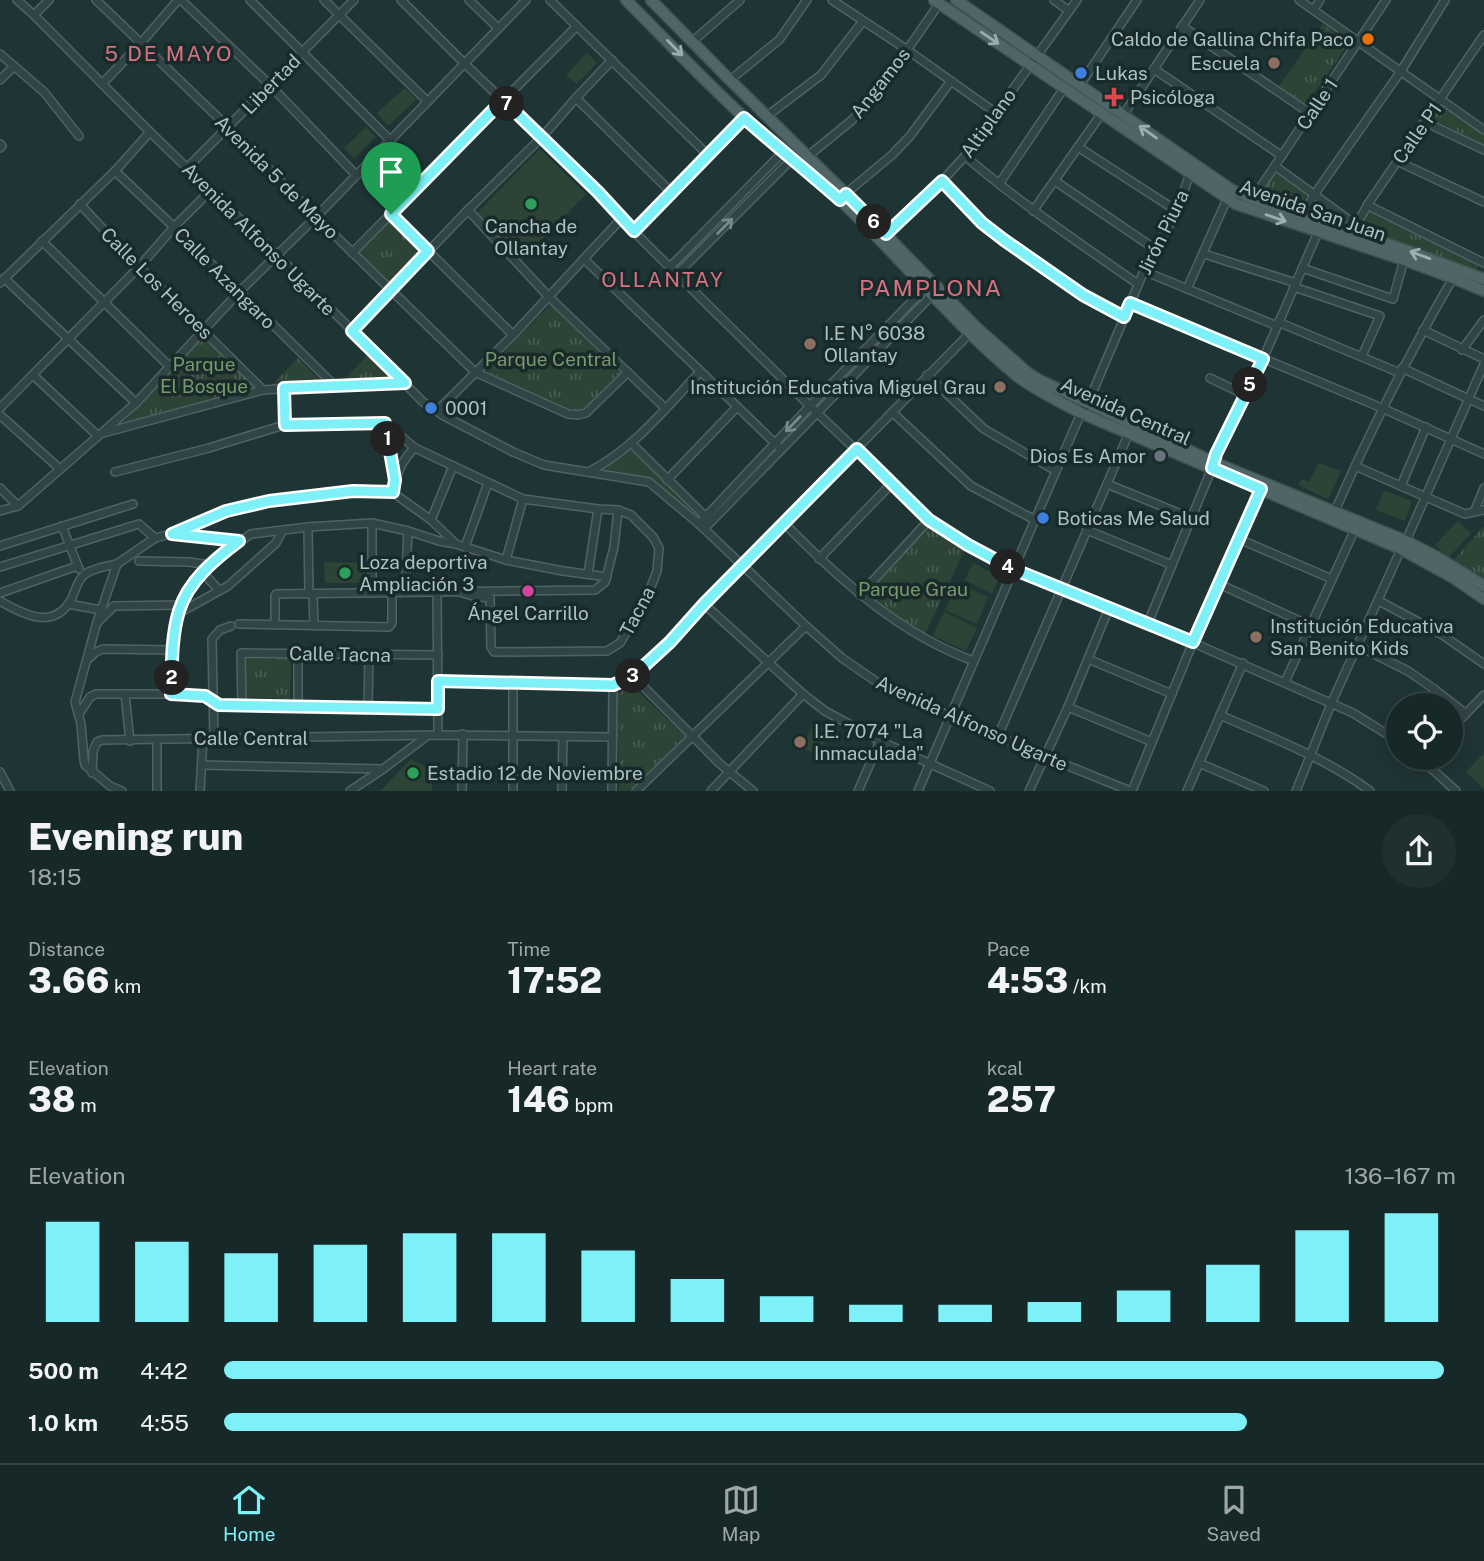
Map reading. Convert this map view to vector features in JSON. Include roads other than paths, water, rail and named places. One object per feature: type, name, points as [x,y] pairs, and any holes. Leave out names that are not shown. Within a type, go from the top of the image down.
[{"type":"main road","name":"Avenida Central","points":[[626,0],[744,118],[886,234],[1018,376],[1081,414],[1335,511],[1404,545],[1483,598]]},
{"type":"main road","name":"Avenida San Juan","points":[[956,0],[1080,85],[1120,119],[1227,199],[1354,228],[1480,283]]},
{"type":"main road","name":"Avenida Central","points":[[653,1],[808,156],[929,291],[973,330],[1039,380],[1261,489],[1355,529],[1437,557],[1484,586]]},
{"type":"main road","name":"Avenida San Juan","points":[[938,1],[1102,113],[1120,119],[1250,204],[1297,226],[1453,278],[1480,283]]},
{"type":"street","name":"Avenida Alfonso Ugarte","points":[[17,0],[424,402],[513,452],[544,465],[649,482],[702,526],[842,658],[887,689],[1044,757],[1131,791]]},
{"type":"street","points":[[34,15],[49,0]]},
{"type":"street","name":"Avenida 5 de Mayo","points":[[96,0],[475,372],[568,414],[578,415],[586,413],[628,372]]},
{"type":"street","points":[[102,84],[179,0],[270,85],[356,175]]},
{"type":"street","points":[[250,0],[390,140]]},
{"type":"street","points":[[324,0],[427,101]]},
{"type":"street","name":"Libertad","points":[[187,168],[354,0]]},
{"type":"street","points":[[401,0],[598,192],[621,219],[816,412],[929,520],[1013,569],[1242,663],[1353,712],[1386,733]]},
{"type":"street","points":[[469,0],[498,28]]},
{"type":"street","points":[[0,511],[18,506],[135,403],[240,291],[316,217],[526,0]]},
{"type":"street","points":[[550,0],[708,155]]},
{"type":"street","points":[[692,42],[740,0]]},
{"type":"street","points":[[730,80],[779,40],[807,0]]},
{"type":"street","points":[[832,0],[996,113]]},
{"type":"street","points":[[1054,0],[1069,11]]},
{"type":"street","name":"Altiplano","points":[[886,234],[965,156],[1077,0]]},
{"type":"street","points":[[1080,85],[1137,0]]},
{"type":"street","points":[[1120,119],[1200,0]]},
{"type":"street","points":[[1299,0],[1484,129]]},
{"type":"street","points":[[1314,9],[1320,0]]},
{"type":"street","name":"Calle 1","points":[[1250,204],[1386,0]]},
{"type":"street","points":[[1297,226],[1314,195],[1402,71],[1445,0]]},
{"type":"street","name":"Angamos","points":[[808,156],[851,121],[878,92],[938,1]]},
{"type":"street","points":[[767,116],[821,75],[863,21]]},
{"type":"street","points":[[352,253],[577,26]]},
{"type":"street","points":[[1182,26],[1311,114]]},
{"type":"street","name":"Calle P1","points":[[1354,228],[1484,35]]},
{"type":"street","points":[[0,54],[44,92],[79,136]]},
{"type":"street","points":[[352,331],[542,137],[612,60]]},
{"type":"street","points":[[0,80],[14,66]]},
{"type":"street","points":[[1154,69],[1282,156]]},
{"type":"street","points":[[843,197],[910,136],[951,82]]},
{"type":"street","points":[[999,184],[1065,88]]},
{"type":"street","points":[[576,98],[671,192]]},
{"type":"street","points":[[1033,211],[1102,113]]},
{"type":"street","points":[[634,231],[744,118]]},
{"type":"street","points":[[1425,122],[1484,150]]},
{"type":"street","points":[[135,403],[2,281],[115,171],[150,132]]},
{"type":"street","points":[[1078,148],[1177,211]]},
{"type":"street","points":[[670,267],[787,155]]},
{"type":"street","points":[[677,274],[787,155]]},
{"type":"street","points":[[965,156],[1033,211],[1138,284]]},
{"type":"street","points":[[1397,161],[1484,202]]},
{"type":"street","points":[[1275,166],[1354,228]]},
{"type":"street","name":"Calle Azangaro","points":[[115,171],[334,385]]},
{"type":"street","name":"Jirón Piura","points":[[918,791],[1138,284],[1177,211],[1190,173]]},
{"type":"street","points":[[942,181],[982,223],[1004,240],[1083,295],[1124,317]]},
{"type":"street","points":[[1055,181],[1156,249]]},
{"type":"street","points":[[0,408],[211,190]]},
{"type":"street","points":[[1187,289],[1227,199]]},
{"type":"street","name":"Calle Los Heroes","points":[[80,204],[139,267],[263,390]]},
{"type":"street","points":[[1367,205],[1484,264],[1480,283]]},
{"type":"street","points":[[468,210],[549,297],[665,408]]},
{"type":"street","points":[[391,214],[513,335]]},
{"type":"street","points":[[437,411],[513,335],[621,219]]},
{"type":"street","points":[[1148,623],[1213,465],[1318,232]]},
{"type":"street","points":[[42,241],[170,367]]},
{"type":"street","points":[[1204,254],[1380,316],[1362,356]]},
{"type":"street","points":[[584,259],[781,449]]},
{"type":"street","points":[[1302,268],[1392,299],[1404,260]]},
{"type":"street","points":[[1144,271],[1401,370],[1484,407]]},
{"type":"street","points":[[1335,511],[1401,370],[1453,278]]},
{"type":"street","points":[[708,520],[810,406],[929,291]]},
{"type":"street","points":[[702,526],[870,358],[929,291]]},
{"type":"street","points":[[1130,303],[1382,408],[1484,454]]},
{"type":"street","points":[[1462,350],[1484,320]]},
{"type":"street","points":[[438,681],[613,685],[633,676],[670,642],[973,330]]},
{"type":"street","points":[[1296,791],[1331,704],[1452,439],[1484,361],[1423,330]]},
{"type":"street","points":[[864,351],[870,358]]},
{"type":"street","points":[[590,472],[610,461],[631,443],[700,372]]},
{"type":"street","points":[[33,375],[99,435]]},
{"type":"street","points":[[927,375],[984,429],[1056,471]]},
{"type":"street","points":[[1210,378],[1245,395]]},
{"type":"street","points":[[99,435],[263,390],[405,383]]},
{"type":"street","points":[[284,388],[285,425]]},
{"type":"street","points":[[667,480],[737,407]]},
{"type":"street","points":[[892,412],[971,486],[1035,520]]},
{"type":"street","points":[[0,415],[60,470]]},
{"type":"street","points":[[385,423],[395,480]]},
{"type":"street","points":[[115,472],[285,425],[385,423],[415,448],[523,499],[618,510],[607,577],[603,586],[595,590],[275,594],[275,625]]},
{"type":"street","points":[[1401,485],[1426,427]]},
{"type":"street","points":[[998,736],[1129,433]]},
{"type":"street","points":[[631,443],[708,520]]},
{"type":"street","points":[[393,492],[395,480],[410,451],[415,448]]},
{"type":"street","points":[[431,520],[453,466]]},
{"type":"street","points":[[1355,466],[1465,513],[1484,510]]},
{"type":"street","points":[[465,547],[488,482]]},
{"type":"street","points":[[819,559],[892,483]]},
{"type":"street","points":[[1107,484],[1191,518]]},
{"type":"street","points":[[0,488],[18,506]]},
{"type":"street","points":[[1475,510],[1484,488]]},
{"type":"street","points":[[1131,791],[1261,489]]},
{"type":"street","points":[[0,601],[16,611],[36,618],[55,615],[68,604],[82,576],[117,564],[156,538],[226,511],[269,501],[353,491],[393,492],[431,520],[456,544]]},
{"type":"street","points":[[506,560],[523,499]]},
{"type":"street","points":[[0,546],[133,504]]},
{"type":"street","points":[[588,575],[598,509]]},
{"type":"street","name":"Tacna","points":[[456,591],[490,598],[494,652],[607,652],[620,643],[647,597],[657,571],[659,548],[653,537],[631,515],[618,510]]},
{"type":"street","points":[[860,595],[929,520]]},
{"type":"street","points":[[171,694],[180,609],[189,589],[218,557],[251,534],[372,523],[456,544],[506,560],[563,572],[607,577]]},
{"type":"street","points":[[372,523],[372,593]]},
{"type":"street","points":[[783,523],[860,595],[922,638],[974,662]]},
{"type":"street","points":[[0,567],[139,524],[156,538]]},
{"type":"street","points":[[62,526],[82,576]]},
{"type":"street","points":[[307,527],[314,626]]},
{"type":"street","points":[[1285,682],[1355,529]]},
{"type":"street","points":[[97,622],[114,606],[180,609],[228,586],[276,543],[283,530]]},
{"type":"street","points":[[1087,530],[1172,565]]},
{"type":"street","points":[[405,592],[408,531]]},
{"type":"street","points":[[172,534],[239,541]]},
{"type":"street","points":[[1239,539],[1332,579]]},
{"type":"street","points":[[139,561],[209,565]]},
{"type":"street","points":[[117,564],[97,622],[75,702],[83,736],[85,765],[112,788],[122,791]]},
{"type":"street","points":[[0,593],[77,566]]},
{"type":"street","points":[[203,573],[219,590]]},
{"type":"street","points":[[1219,584],[1311,626]]},
{"type":"street","points":[[438,591],[438,734]]},
{"type":"street","points":[[214,739],[211,648],[212,639],[220,630],[235,625],[390,627],[392,592]]},
{"type":"street","points":[[1379,601],[1441,634],[1484,664]]},
{"type":"street","points":[[68,604],[101,610]]},
{"type":"street","points":[[704,604],[825,711],[880,741],[990,791]]},
{"type":"street","points":[[1029,791],[1109,608]]},
{"type":"street","points":[[636,791],[806,626]]},
{"type":"street","points":[[1358,646],[1408,671],[1466,714]]},
{"type":"street","points":[[86,661],[103,649],[174,650]]},
{"type":"street","name":"Calle Tacna","points":[[242,705],[241,653],[438,656]]},
{"type":"street","points":[[298,653],[298,706]]},
{"type":"street","points":[[368,709],[369,655]]},
{"type":"street","points":[[1088,659],[1172,694]]},
{"type":"street","points":[[1187,791],[1242,663]]},
{"type":"street","points":[[633,676],[693,737],[753,791]]},
{"type":"street","points":[[513,684],[513,791]]},
{"type":"street","points":[[612,791],[613,685]]},
{"type":"street","points":[[79,714],[90,696],[96,694],[205,696],[219,705],[438,709]]},
{"type":"street","points":[[125,694],[130,741]]},
{"type":"street","points":[[711,791],[803,694]]},
{"type":"street","points":[[1463,717],[1484,695]]},
{"type":"street","points":[[1068,707],[1152,741]]},
{"type":"street","points":[[1220,715],[1311,755],[1370,791]]},
{"type":"street","name":"Calle Central","points":[[92,773],[93,751],[97,742],[102,740],[438,734],[613,737]]},
{"type":"street","points":[[462,791],[463,734]]},
{"type":"street","points":[[350,791],[428,736]]},
{"type":"street","points":[[562,791],[563,736]]},
{"type":"street","points":[[200,791],[203,738]]},
{"type":"street","points":[[157,740],[157,791]]},
{"type":"street","points":[[858,791],[880,741]]},
{"type":"street","points":[[1199,763],[1264,791]]},
{"type":"street","points":[[202,765],[383,769]]},
{"type":"street","points":[[1434,770],[1456,791]]},
{"type":"street","points":[[0,772],[10,791]]},
{"type":"place","name":"Caldo de Gallina Chifa Paco","points":[[1368,39]]},
{"type":"place","name":"Escuela","points":[[1274,63]]},
{"type":"place","name":"Lukas","points":[[1081,73]]},
{"type":"place","name":"Psicóloga","points":[[1114,97]]},
{"type":"place","name":"Cancha de Ollantay","points":[[531,204]]},
{"type":"place","name":"I.E N° 6038 Ollantay","points":[[810,344]]},
{"type":"place","name":"Institución Educativa Miguel Grau","points":[[1000,387]]},
{"type":"place","name":"0001","points":[[431,408]]},
{"type":"place","name":"Dios Es Amor","points":[[1160,456]]},
{"type":"place","name":"Boticas Me Salud","points":[[1043,518]]},
{"type":"place","name":"Loza deportiva Ampliación 3","points":[[345,573]]},
{"type":"place","name":"Ángel Carrillo","points":[[528,591]]},
{"type":"place","name":"Institución Educativa San Benito Kids","points":[[1256,637]]},
{"type":"place","name":"I.E. 7074 \"La Inmaculada\"","points":[[800,742]]},
{"type":"place","name":"Estadio 12 de Noviembre","points":[[413,773]]},
{"type":"district","name":"5 DE MAYO","points":[[169,54]]},
{"type":"district","name":"OLLANTAY","points":[[663,280]]},
{"type":"district","name":"PAMPLONA","points":[[931,288]]},
{"type":"park label","name":"Parque Central","points":[[551,359]]},
{"type":"park label","name":"Parque El Bosque","points":[[204,375]]},
{"type":"park label","name":"Parque Grau","points":[[913,589]]}]
